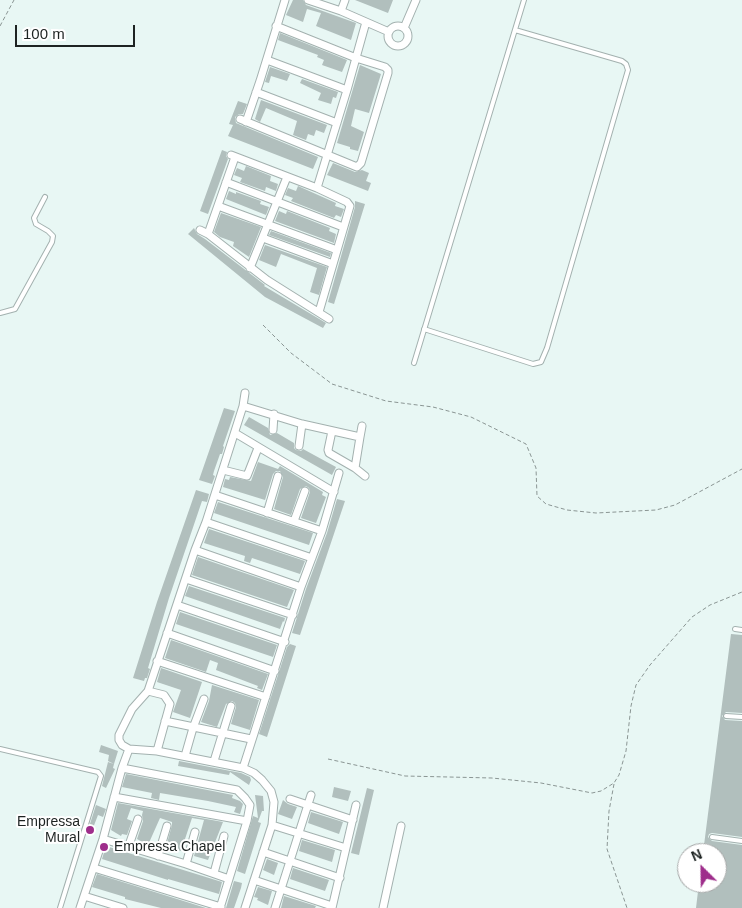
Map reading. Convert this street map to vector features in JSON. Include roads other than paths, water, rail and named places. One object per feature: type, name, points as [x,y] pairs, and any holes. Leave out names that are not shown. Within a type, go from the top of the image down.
[{"type":"street","points":[[276,26],[388,70],[360,166],[357,167],[243,120],[256,92],[267,60],[276,26],[285,0]]},
{"type":"street","points":[[308,0],[389,32]]},
{"type":"street","points":[[341,12],[345,0]]},
{"type":"street","points":[[404,28],[415,0]]},
{"type":"street","points":[[317,188],[366,22]]},
{"type":"street","points":[[395,26],[401,26],[408,34],[408,40],[399,46],[393,45],[389,41],[389,32],[395,26]]},
{"type":"street","points":[[267,60],[347,90]]},
{"type":"street","points":[[256,92],[337,123]]},
{"type":"street","points":[[208,234],[233,156],[317,188],[349,203],[350,206],[319,312]]},
{"type":"street","points":[[250,268],[287,177]]},
{"type":"street","points":[[226,182],[343,227]]},
{"type":"street","points":[[218,206],[337,250]]},
{"type":"street","points":[[200,230],[208,234],[266,280],[329,319]]},
{"type":"street","points":[[263,238],[333,264]]},
{"type":"street","points":[[245,393],[244,406],[148,692],[132,709],[119,735],[122,746],[130,749],[157,751],[243,768],[254,773],[271,792],[274,802],[272,825],[245,908]]},
{"type":"street","points":[[244,406],[302,424],[360,437]]},
{"type":"street","points":[[273,430],[274,414]]},
{"type":"street","points":[[299,446],[302,424]]},
{"type":"street","points":[[355,468],[362,426]]},
{"type":"street","points":[[332,431],[329,453],[365,476]]},
{"type":"street","points":[[235,433],[334,492]]},
{"type":"street","points":[[223,470],[247,476],[258,448]]},
{"type":"street","points":[[243,768],[251,739],[322,531],[339,473]]},
{"type":"street","points":[[267,513],[278,476]]},
{"type":"street","points":[[294,521],[305,491]]},
{"type":"street","points":[[215,495],[322,531]]},
{"type":"street","points":[[206,522],[312,558]]},
{"type":"street","points":[[195,550],[302,587]]},
{"type":"street","points":[[186,579],[293,615]]},
{"type":"street","points":[[176,605],[285,642]]},
{"type":"street","points":[[167,633],[275,671]]},
{"type":"street","points":[[157,661],[266,697]]},
{"type":"street","points":[[148,692],[164,695],[170,704],[157,751]]},
{"type":"street","points":[[185,756],[204,699]]},
{"type":"street","points":[[214,761],[231,706]]},
{"type":"street","points":[[165,721],[251,739]]},
{"type":"street","points":[[80,908],[103,840],[122,768],[130,749]]},
{"type":"street","points":[[94,868],[221,908],[247,821],[250,805],[237,790],[122,768]]},
{"type":"street","points":[[275,908],[311,794]]},
{"type":"street","points":[[114,797],[247,821]]},
{"type":"street","points":[[290,799],[353,820]]},
{"type":"street","points":[[254,880],[332,907],[356,805]]},
{"type":"street","points":[[128,848],[138,819]]},
{"type":"street","points":[[272,825],[346,848]]},
{"type":"street","points":[[158,856],[167,826]]},
{"type":"street","points":[[383,908],[401,826]]},
{"type":"street","points":[[186,864],[195,832]]},
{"type":"street","points":[[214,873],[224,836]]},
{"type":"street","points":[[103,840],[186,864],[229,879]]},
{"type":"street","points":[[263,852],[340,878]]},
{"type":"street","points":[[84,896],[123,908]]},
{"type":"lane","points":[[414,363],[524,0]]},
{"type":"lane","points":[[424,329],[533,364],[541,362],[548,348],[628,70],[626,64],[622,61],[515,30]]},
{"type":"lane","points":[[0,313],[15,309],[52,242],[52,236],[48,231],[36,224],[34,218],[45,197]]},
{"type":"lane","points":[[735,628],[742,630]]},
{"type":"lane","points":[[726,716],[742,717]]},
{"type":"lane","points":[[0,749],[98,772],[101,776],[60,908]]},
{"type":"lane","points":[[712,838],[742,841]]},
{"type":"place","name":"Empressa Mural","points":[[90,830]]},
{"type":"place","name":"Empressa Chapel","points":[[104,847]]}]
